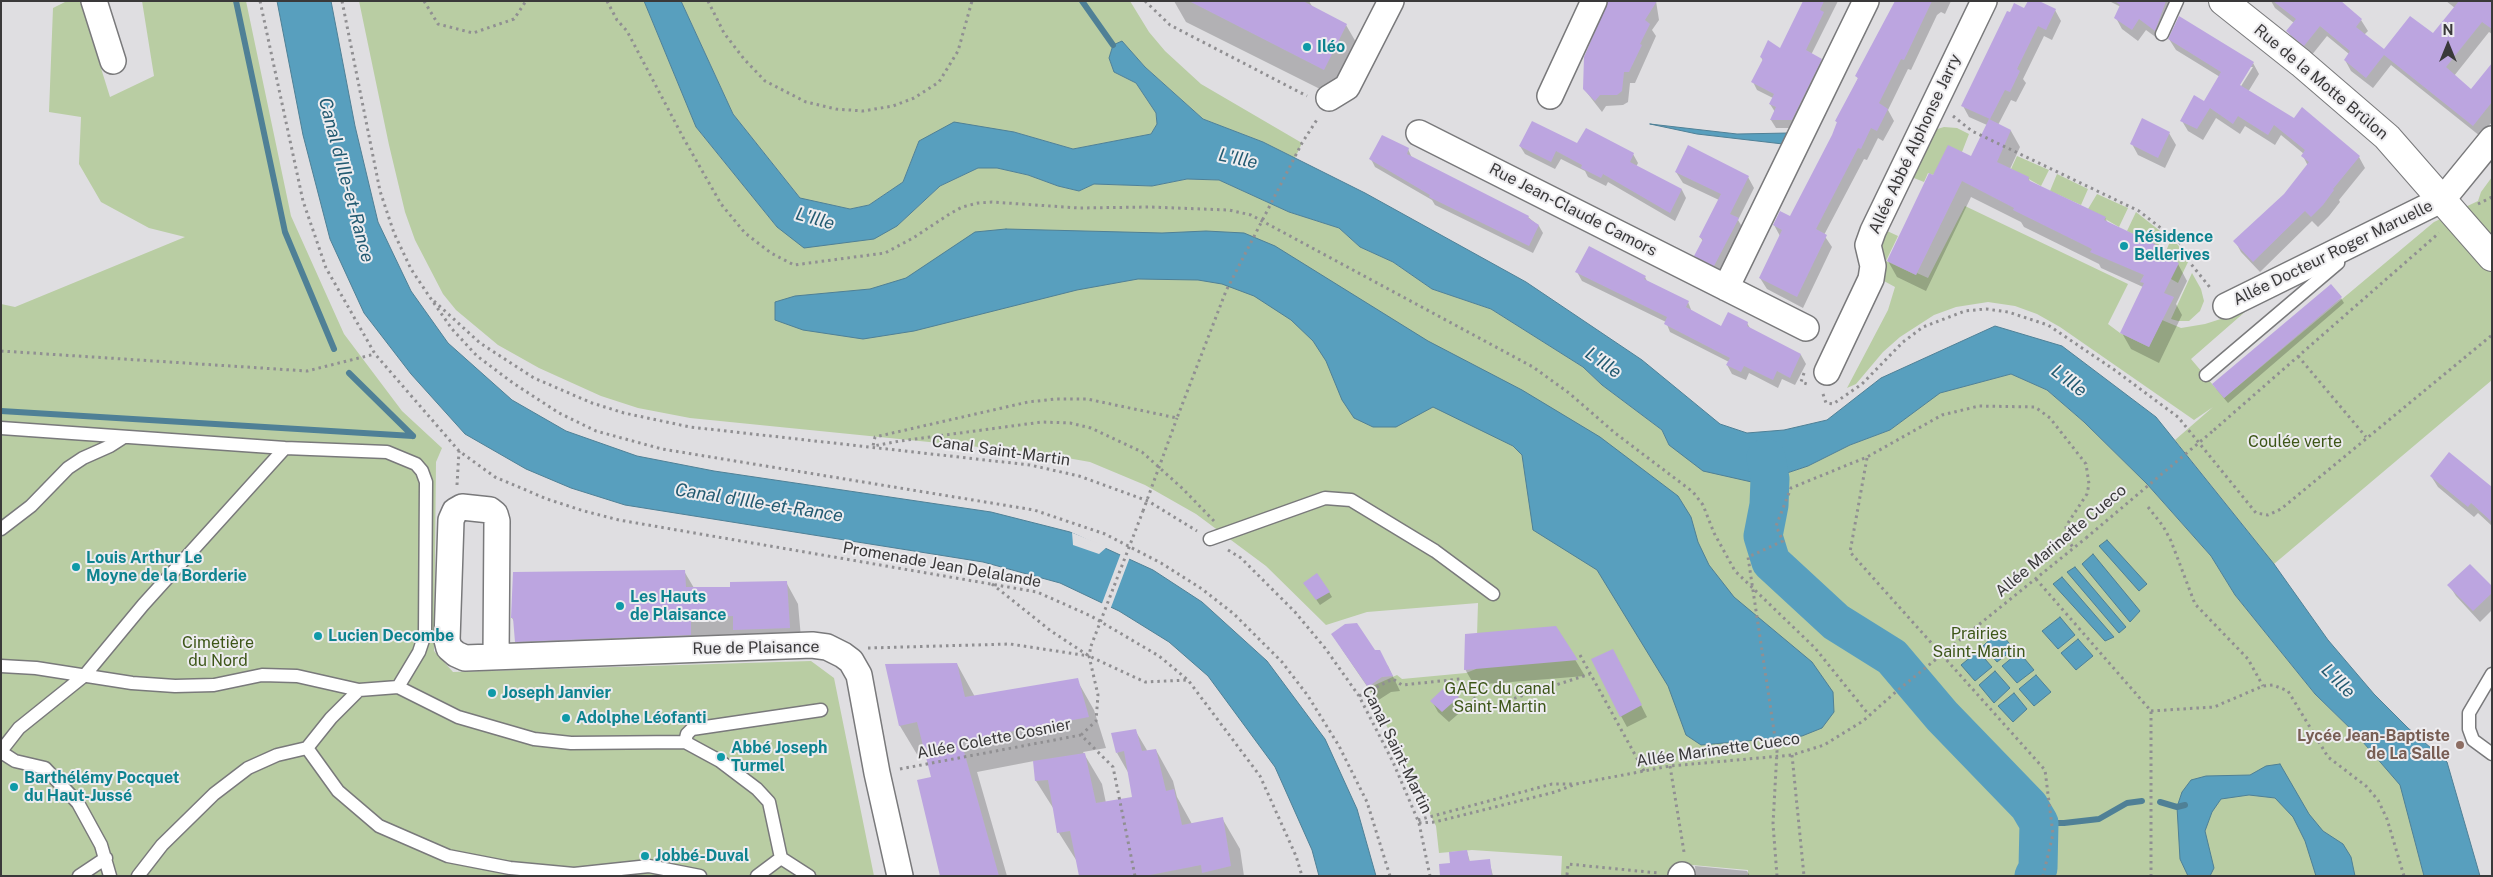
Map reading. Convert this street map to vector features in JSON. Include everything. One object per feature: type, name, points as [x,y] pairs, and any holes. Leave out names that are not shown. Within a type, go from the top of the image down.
[{"type":"street","points":[[94,1],[113,61]]},
{"type":"street","points":[[1328,98],[1347,87],[1390,1]]},
{"type":"street","points":[[1550,96],[1594,1]]},
{"type":"street","points":[[1726,288],[1866,1]]},
{"type":"street","name":"Allée Abbé Alphonse Jarry","points":[[1827,372],[1871,279],[1873,266],[1868,245],[1874,230],[1984,1]]},
{"type":"street","name":"Rue de la Motte Brûlon","points":[[2223,1],[2366,116],[2387,136],[2492,257]]},
{"type":"street","name":"Rue Jean-Claude Camors","points":[[1419,133],[1806,328]]},
{"type":"street","points":[[2443,199],[2492,139]]},
{"type":"street","name":"Allée Docteur Roger Maruelle","points":[[2226,306],[2443,199]]},
{"type":"street","points":[[455,512],[462,506],[490,510],[495,514],[496,656]]},
{"type":"street","name":"Rue de Plaisance","points":[[455,512],[451,520],[449,648],[465,658],[812,645],[827,647],[851,661],[859,675],[877,773],[900,876]]},
{"type":"lane","points":[[2162,34],[2177,1]]},
{"type":"lane","points":[[2206,375],[2338,263],[2333,253]]},
{"type":"lane","points":[[1,428],[285,448],[387,452],[416,464],[422,471],[426,482],[425,634],[419,652],[398,687]]},
{"type":"lane","points":[[1,529],[32,506],[68,468],[124,437]]},
{"type":"lane","points":[[110,876],[106,858],[92,825],[78,804],[45,768],[14,761],[1,751],[19,728],[85,675],[143,605],[285,448]]},
{"type":"lane","points":[[1210,539],[1303,504],[1325,498],[1351,500],[1435,551],[1493,594]]},
{"type":"lane","points":[[1,666],[85,675],[132,683],[175,686],[214,685],[262,675],[297,676],[359,690],[398,687],[458,717],[534,739],[571,743],[685,742],[743,777],[769,802],[781,858],[809,876]]},
{"type":"lane","points":[[2492,674],[2469,713],[2469,729],[2473,740],[2492,754]]},
{"type":"lane","points":[[138,876],[162,846],[214,794],[248,768],[278,755],[307,748],[331,718],[359,690]]},
{"type":"lane","points":[[685,742],[686,734],[692,729],[821,710]]},
{"type":"lane","points":[[307,748],[338,791],[379,826],[448,856],[510,868],[573,875],[649,866],[700,876]]},
{"type":"lane","points":[[79,876],[106,858]]},
{"type":"lane","points":[[757,876],[781,858]]},
{"type":"path","name":"Promenade Jean Delalande","points":[[260,1],[303,201],[326,268],[375,354],[459,451],[495,477],[547,499],[619,520],[1037,592],[1091,616],[1159,656],[1188,680],[1260,776],[1296,856],[1302,876]]},
{"type":"path","points":[[342,1],[380,191],[403,251],[429,296],[452,329],[477,356],[513,383],[559,413],[596,431],[662,449],[1034,510],[1105,534],[1161,563],[1202,589],[1234,614],[1275,655],[1308,696],[1339,746],[1367,802],[1390,876]]},
{"type":"path","points":[[424,1],[438,24],[473,33],[514,19],[526,1]]},
{"type":"path","points":[[607,1],[617,20],[627,31],[721,204],[745,233],[771,253],[794,265],[876,255],[898,247],[962,207],[978,203],[1079,208],[1149,207],[1229,210],[1251,215],[1533,367],[1569,393],[1615,433],[1693,492],[1702,505],[1714,533],[1731,564],[1815,648],[1869,715]]},
{"type":"path","points":[[708,1],[724,33],[739,53],[766,81],[806,102],[836,109],[863,111],[900,104],[914,98],[939,82],[958,52],[972,1]]},
{"type":"path","points":[[1081,735],[1096,721],[1098,695],[1089,656],[1091,646],[1148,501],[1177,418],[1226,291],[1302,143],[1328,98],[1309,97],[1170,25],[1145,1]]},
{"type":"path","name":"Allée Docteur Roger Maruelle","points":[[1934,102],[1972,131],[2139,211],[2180,243],[2191,264],[2226,306]]},
{"type":"path","name":"Allée Marinette Cueco","points":[[1418,822],[1435,822],[1556,792],[1576,784],[1670,766],[1792,755],[1824,745],[1869,715],[2086,538],[2214,430],[2443,228]]},
{"type":"path","name":"Canal Saint-Martin","points":[[429,296],[480,343],[534,378],[592,402],[652,420],[690,427],[873,446],[1038,467],[1079,476],[1148,501],[1240,558],[1295,612],[1325,648],[1359,696],[1393,762],[1418,822],[1430,876]]},
{"type":"path","points":[[1826,403],[1833,404],[1862,384],[1902,342],[1923,327],[1965,311],[1986,309],[2008,312],[2048,325],[2116,371],[2178,417],[2256,512],[2262,516],[2281,509],[2492,334]]},
{"type":"path","points":[[1,351],[307,371],[375,354]]},
{"type":"path","points":[[2298,356],[2366,437]]},
{"type":"path","points":[[1177,418],[1087,399],[1055,399],[1028,402],[880,435],[875,437],[873,446],[1042,422],[1070,423],[1091,428],[1142,452],[1227,534]]},
{"type":"path","points":[[1777,876],[1773,824],[1777,751],[1748,557],[1783,541],[1776,526],[1791,488],[1868,457],[1942,415],[1979,406],[2035,407],[2050,418],[2086,464],[2089,484],[2087,494],[2066,526],[2066,537],[2074,548]]},
{"type":"path","points":[[455,512],[459,451]]},
{"type":"path","points":[[1868,457],[1850,552],[2045,770],[2053,821],[2053,834],[2043,876]]},
{"type":"path","points":[[2148,507],[2163,526],[2171,541],[2194,604],[2248,659],[2263,686]]},
{"type":"path","points":[[2036,579],[2151,710],[2151,876]]},
{"type":"path","points":[[992,583],[1051,631],[1089,656],[1145,682],[1188,680]]},
{"type":"path","points":[[843,655],[869,648],[1010,644],[1089,656]]},
{"type":"path","points":[[1580,655],[1644,771]]},
{"type":"path","points":[[1359,696],[1393,679],[1402,685],[1460,679],[1485,713],[1524,695],[1590,674]]},
{"type":"path","points":[[2151,710],[2214,707],[2263,686],[2273,685],[2288,691],[2328,757],[2366,786],[2378,800],[2387,820],[2404,876]]},
{"type":"path","name":"Allée Colette Cosnier","points":[[877,773],[1081,735],[1112,767],[1135,876]]},
{"type":"path","points":[[1792,755],[1804,876]]},
{"type":"path","points":[[1567,875],[1568,864],[1682,875],[1684,851],[1670,766]]},
{"type":"path","points":[[1418,822],[1552,784],[1576,784]]},
{"type":"green space","name":"Cimetière du Nord","points":[[67,1],[80,1],[110,97],[154,76],[142,1],[246,1],[291,216],[344,334],[402,411],[442,448],[436,462],[434,651],[453,672],[811,661],[834,678],[874,876],[1,876],[1,304],[15,307],[185,237],[149,228],[101,202],[79,164],[81,117],[49,112],[53,8]]},
{"type":"green space","name":"Prairies Saint-Martin","points":[[359,1],[644,1],[696,127],[777,227],[897,226],[940,186],[978,168],[997,168],[1028,175],[1058,186],[1079,191],[1094,184],[1152,186],[1187,179],[1219,180],[1289,212],[1339,228],[1360,247],[1393,262],[1432,289],[1491,309],[1583,367],[1602,385],[1662,430],[1669,445],[1765,485],[1767,503],[1772,501],[1784,474],[1808,466],[1850,445],[1890,430],[1939,393],[2011,374],[2047,390],[2084,422],[2147,484],[2211,556],[2235,595],[2315,694],[2356,734],[2401,785],[2424,876],[1748,876],[1748,870],[1681,864],[1680,876],[1561,876],[1562,856],[1472,850],[1439,853],[1436,826],[1368,688],[1397,675],[1402,679],[1466,673],[1476,669],[1478,603],[1367,612],[1326,625],[1266,566],[1196,514],[1145,485],[1090,462],[1039,453],[690,418],[638,408],[601,396],[539,368],[498,345],[456,310],[443,294],[415,240],[405,212],[389,145]]},
{"type":"green space","points":[[681,1],[1130,1],[1149,32],[1165,51],[1201,84],[1302,143],[1295,158],[1263,142],[1203,119],[1145,67],[1122,42],[1113,45],[1109,58],[1114,72],[1136,83],[1156,113],[1157,124],[1151,134],[1073,149],[1014,132],[919,141],[903,182],[869,205],[850,209],[801,199],[733,114]]},
{"type":"green space","points":[[1944,127],[1957,128],[1969,134],[1962,152],[1933,175],[1928,173],[1924,182],[1909,176],[1934,130]]},
{"type":"green space","points":[[2017,156],[2049,170],[2041,186],[2011,169]]},
{"type":"green space","points":[[2057,174],[2088,189],[2081,205],[2050,191]]},
{"type":"green space","name":"Coulée verte","points":[[2492,177],[2492,380],[2274,564],[2175,440],[2213,407],[2194,420],[2060,327],[2037,314],[2015,306],[1988,302],[1956,307],[1934,315],[1900,337],[1883,352],[1856,384],[1847,388],[1888,310],[1895,287],[1884,281],[1877,255],[1885,230],[1898,236],[1886,261],[1916,275],[1917,273],[1928,278],[1965,206],[2128,284],[2108,324],[2120,333],[2149,347],[2162,320],[2181,328],[2205,324],[2246,311],[2191,359],[2224,398],[2434,222],[2478,201],[2481,192]]},
{"type":"green space","points":[[2097,194],[2128,208],[2119,227],[2088,209]]},
{"type":"green space","points":[[2136,212],[2164,234],[2158,246],[2127,231]]},
{"type":"green space","points":[[2171,239],[2178,245],[2188,262],[2178,283],[2171,279],[2164,256]]},
{"type":"green space","points":[[2192,273],[2201,289],[2204,301],[2200,311],[2189,321],[2171,319]]},
{"type":"water","name":"Canal d'Ille-et-Rance","points":[[277,1],[331,1],[355,126],[378,222],[411,291],[448,343],[512,400],[566,431],[637,456],[714,471],[991,512],[1070,532],[1153,570],[1202,602],[1267,661],[1325,739],[1357,809],[1376,876],[1319,876],[1312,850],[1275,767],[1208,676],[1169,642],[1119,611],[1060,583],[983,562],[625,505],[571,488],[526,469],[465,434],[411,374],[364,313],[330,239],[303,135]]},
{"type":"water","name":"L'Ille","points":[[644,1],[681,1],[733,114],[800,198],[850,209],[869,205],[903,182],[919,141],[954,122],[1014,132],[1073,149],[1151,134],[1157,124],[1156,113],[1136,83],[1114,72],[1109,58],[1113,45],[1122,41],[1145,67],[1203,119],[1263,142],[1365,193],[1526,282],[1642,360],[1720,424],[1747,433],[1784,430],[1827,420],[1881,378],[1995,326],[2062,346],[2156,417],[2274,564],[2328,640],[2374,694],[2408,728],[2447,762],[2480,876],[2424,876],[2400,785],[2356,734],[2315,694],[2235,595],[2211,556],[2147,484],[2084,422],[2047,390],[2011,374],[1940,393],[1890,430],[1850,445],[1808,466],[1784,474],[1769,505],[1765,485],[1703,471],[1669,445],[1662,430],[1602,385],[1583,367],[1491,309],[1432,289],[1393,262],[1360,247],[1339,228],[1289,212],[1219,180],[1187,179],[1152,186],[1094,184],[1079,191],[1058,186],[1028,175],[997,168],[978,168],[940,186],[897,226],[874,239],[804,248],[777,227],[696,127]]},
{"type":"water","points":[[1650,124],[1737,134],[1789,133],[1783,144],[1697,134]]},
{"type":"water","points":[[1006,229],[1244,233],[1275,246],[1428,341],[1522,390],[1600,437],[1678,496],[1691,517],[1698,542],[1709,565],[1734,597],[1812,662],[1833,692],[1834,712],[1822,728],[1802,736],[1701,745],[1686,735],[1668,686],[1597,570],[1533,530],[1522,455],[1513,446],[1433,407],[1396,427],[1373,427],[1354,418],[1342,400],[1326,361],[1313,341],[1291,320],[1254,296],[1222,284],[1198,280],[1138,279],[1077,290],[914,331],[863,339],[803,330],[775,320],[775,302],[795,296],[870,289],[906,278],[975,232]]},
{"type":"water","points":[[2107,540],[2147,584],[2139,591],[2099,546]]},
{"type":"water","points":[[2093,554],[2140,611],[2130,622],[2082,564]]},
{"type":"water","points":[[2075,567],[2126,627],[2119,633],[2067,572]]},
{"type":"water","points":[[2062,577],[2114,637],[2105,641],[2053,584]]},
{"type":"water","points":[[2060,617],[2075,635],[2058,649],[2042,631]]},
{"type":"water","points":[[1999,631],[2014,649],[1997,662],[1983,646]]},
{"type":"water","points":[[2078,639],[2093,656],[2076,670],[2061,653]]},
{"type":"water","points":[[1978,651],[1992,667],[1975,681],[1961,665]]},
{"type":"water","points":[[2019,652],[2034,670],[2017,683],[2002,666]]},
{"type":"water","points":[[1995,671],[2010,688],[1994,703],[1979,685]]},
{"type":"water","points":[[2036,675],[2051,692],[2034,706],[2019,689]]},
{"type":"water","points":[[2014,693],[2027,709],[2013,722],[1998,706]]},
{"type":"water","points":[[2280,764],[2309,814],[2323,831],[2343,844],[2351,857],[2355,876],[2316,876],[2305,841],[2293,817],[2275,798],[2249,795],[2221,799],[2212,812],[2205,831],[2214,868],[2210,876],[2188,876],[2180,859],[2177,807],[2182,792],[2191,780],[2206,776],[2250,775],[2266,766]]},
{"type":"pier","points":[[1072,532],[1107,547],[1099,554],[1073,545]]},
{"type":"pier","points":[[1121,553],[1130,557],[1110,610],[1101,606]]},
{"type":"building","name":"Iléo","points":[[1189,1],[1303,1],[1347,24],[1324,70]]},
{"type":"building","points":[[1608,1],[1657,1],[1645,20],[1650,24],[1640,44],[1642,45],[1629,72],[1624,72],[1622,91],[1617,95],[1600,95],[1595,101],[1583,89],[1584,57]]},
{"type":"building","points":[[1803,1],[1824,1],[1820,10],[1824,12],[1806,50],[1822,59],[1792,120],[1770,120],[1776,107],[1769,104],[1774,94],[1751,82],[1763,59],[1760,57],[1768,40],[1780,48]]},
{"type":"building","points":[[1895,1],[1932,1],[1904,60],[1901,59],[1879,103],[1888,109],[1877,131],[1871,128],[1861,149],[1858,148],[1816,229],[1827,235],[1797,297],[1759,278],[1782,230],[1773,225],[1780,211],[1790,216],[1832,135],[1837,122],[1835,121],[1858,78],[1855,76]]},
{"type":"building","points":[[2028,1],[2039,1],[2056,9],[2046,30],[2038,26],[2017,69],[2020,71],[2010,92],[2005,90],[1990,119],[1961,106],[2007,11],[2010,12],[2014,3],[2024,8]]},
{"type":"building","points":[[2115,1],[2166,1],[2155,31],[2139,19],[2132,30],[2114,18],[2120,5]]},
{"type":"building","points":[[2273,1],[2341,1],[2362,19],[2356,27],[2384,49],[2410,16],[2433,33],[2459,1],[2492,1],[2492,29],[2482,22],[2446,67],[2471,89],[2492,63],[2492,102],[2473,126],[2384,55],[2366,78],[2344,60],[2350,51],[2320,26],[2304,46],[2286,31],[2296,19]]},
{"type":"building","points":[[2179,16],[2254,62],[2240,85],[2294,118],[2302,107],[2360,156],[2333,189],[2323,205],[2311,217],[2305,211],[2253,262],[2233,241],[2284,194],[2309,162],[2301,156],[2305,150],[2274,125],[2268,135],[2238,116],[2233,124],[2210,108],[2197,129],[2180,121],[2194,95],[2204,101],[2221,72],[2168,39]]},
{"type":"building","points":[[2142,118],[2170,132],[2158,158],[2130,144]]},
{"type":"building","name":"Résidence Bellerives","points":[[1989,119],[2011,130],[1997,162],[2029,177],[2028,180],[2106,217],[2104,220],[2159,246],[2156,252],[2179,263],[2164,293],[2174,297],[2149,347],[2120,333],[2144,283],[2140,282],[2144,275],[2090,252],[2092,249],[2013,210],[2014,208],[1962,181],[1916,275],[1887,261],[1929,173],[1933,175],[1948,145],[1971,156]]},
{"type":"building","points":[[1532,121],[1577,143],[1586,128],[1634,153],[1630,162],[1682,189],[1670,213],[1603,174],[1601,178],[1581,168],[1582,165],[1556,151],[1551,162],[1519,146]]},
{"type":"building","points":[[1382,135],[1409,148],[1407,154],[1529,216],[1528,218],[1539,225],[1529,246],[1429,197],[1430,195],[1369,159]]},
{"type":"building","points":[[1688,145],[1749,176],[1730,214],[1739,218],[1714,266],[1694,256],[1703,239],[1699,237],[1721,194],[1675,172]]},
{"type":"building","points":[[1589,246],[1646,276],[1644,279],[1689,301],[1686,307],[1721,326],[1728,312],[1748,322],[1747,326],[1801,354],[1790,378],[1777,371],[1773,380],[1744,366],[1741,372],[1726,365],[1730,358],[1664,324],[1667,317],[1575,272]]},
{"type":"building","points":[[2331,284],[2342,297],[2224,398],[2212,384]]},
{"type":"building","points":[[2449,452],[2492,487],[2492,522],[2471,503],[2468,507],[2430,476]]},
{"type":"building","points":[[2470,564],[2492,586],[2492,593],[2473,611],[2447,585]]},
{"type":"building","name":"Les Hauts de Plaisance","points":[[685,570],[686,587],[730,587],[730,582],[787,581],[790,628],[733,630],[733,616],[691,618],[691,635],[515,642],[513,618],[511,618],[513,572]]},
{"type":"building","points":[[1317,573],[1330,592],[1316,600],[1303,583]]},
{"type":"building","points":[[1357,623],[1375,650],[1380,650],[1393,676],[1382,677],[1368,687],[1331,634],[1345,624]]},
{"type":"building","points":[[1556,626],[1578,660],[1464,670],[1465,634]]},
{"type":"building","points":[[1613,649],[1642,705],[1620,717],[1591,659]]},
{"type":"building","points":[[957,663],[965,697],[1078,678],[1089,717],[961,741],[999,876],[940,876],[917,780],[931,777],[917,722],[899,726],[885,664]]},
{"type":"building","points":[[1447,685],[1459,697],[1442,712],[1430,701]]},
{"type":"building","points":[[1136,729],[1142,751],[1156,749],[1166,791],[1174,789],[1182,825],[1223,817],[1231,866],[1202,873],[1201,865],[1145,876],[1079,876],[1070,831],[1057,833],[1048,780],[1035,781],[1033,761],[1085,753],[1096,803],[1132,797],[1124,751],[1116,753],[1111,733]]},
{"type":"building","points":[[1467,850],[1469,861],[1490,859],[1492,876],[1440,876],[1439,864],[1450,863],[1449,852]]},
{"type":"waterway","points":[[236,1],[285,232],[334,349]]},
{"type":"waterway","points":[[1082,1],[1113,45]]},
{"type":"waterway","points":[[349,373],[413,436]]},
{"type":"waterway","points":[[1,411],[413,436]]},
{"type":"waterway","points":[[1766,458],[1770,479],[1769,505],[1763,536],[1771,562],[1836,622],[1892,657],[1942,716],[2029,806],[2039,823],[2038,868],[2034,876]]},
{"type":"waterway","points":[[2039,823],[2064,823],[2099,819],[2127,803],[2142,801]]},
{"type":"waterway","points":[[2160,802],[2177,807],[2185,805]]},
{"type":"place","name":"Iléo","points":[[1307,47]]},
{"type":"place","name":"Résidence Bellerives","points":[[2124,246]]},
{"type":"place","name":"Louis Arthur Le Moyne de la Borderie","points":[[76,567]]},
{"type":"place","name":"Les Hauts de Plaisance","points":[[620,606]]},
{"type":"place","name":"Lucien Decombe","points":[[318,636]]},
{"type":"place","name":"Joseph Janvier","points":[[492,693]]},
{"type":"place","name":"Adolphe Léofanti","points":[[566,718]]},
{"type":"place","name":"Lycée Jean-Baptiste de La Salle","points":[[2460,745]]},
{"type":"place","name":"Abbé Joseph Turmel","points":[[721,757]]},
{"type":"place","name":"Barthélémy Pocquet du Haut-Jussé","points":[[14,787]]},
{"type":"place","name":"Jobbé-Duval","points":[[645,856]]},
{"type":"park label","name":"GAEC du canal Saint-Martin","points":[[1500,698]]}]
